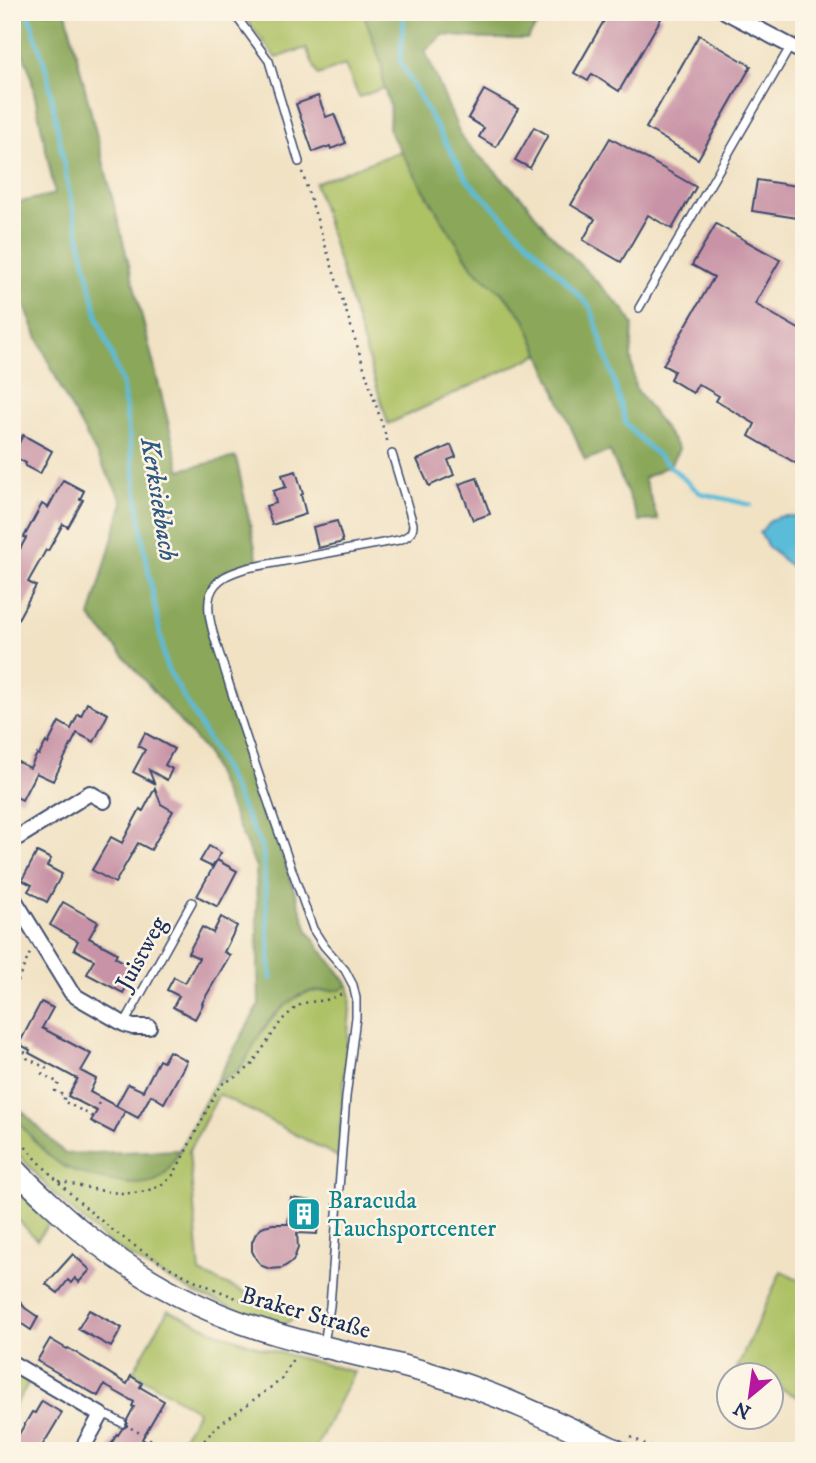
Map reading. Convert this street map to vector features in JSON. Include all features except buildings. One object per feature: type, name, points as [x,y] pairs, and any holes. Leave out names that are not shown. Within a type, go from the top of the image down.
[{"type":"main road","name":"Braker Straße","points":[[12,1166],[72,1224],[109,1254],[189,1301],[256,1328],[432,1374],[493,1395],[554,1420],[618,1451]]},
{"type":"street","points":[[726,12],[804,53]]},
{"type":"street","points":[[12,841],[90,793],[104,801]]},
{"type":"street","points":[[12,896],[71,992],[124,1024],[149,1027]]},
{"type":"street","points":[[12,1363],[101,1415],[80,1451]]},
{"type":"lane","points":[[233,12],[269,61],[299,162]]},
{"type":"lane","points":[[639,308],[790,47]]},
{"type":"lane","points":[[312,1344],[330,1306],[356,998],[345,970],[313,929],[244,734],[208,611],[209,598],[218,582],[229,574],[247,568],[406,537],[411,533],[413,524],[391,454]]},
{"type":"lane","name":"Juistweg","points":[[124,1024],[192,902]]},
{"type":"lane","points":[[101,1415],[122,1423]]},
{"type":"path","points":[[299,162],[391,454]]},
{"type":"path","points":[[19,995],[13,992],[37,937]]},
{"type":"path","points":[[59,1181],[115,1194],[153,1188],[169,1179],[220,1085],[251,1066],[282,1020],[303,1003],[338,996],[353,985]]},
{"type":"path","points":[[12,1045],[26,1053],[27,1058],[46,1068],[42,1074],[59,1083],[55,1091],[65,1096],[63,1101],[92,1116],[102,1097]]},
{"type":"path","points":[[195,1451],[216,1427],[281,1380],[312,1344]]},
{"type":"path","points":[[122,1423],[171,1451]]},
{"type":"green space","points":[[12,12],[66,12],[180,470],[236,457],[258,562],[227,570],[211,584],[207,599],[212,640],[241,735],[308,930],[348,985],[340,990],[312,991],[298,996],[274,1015],[236,1072],[215,1083],[259,1005],[256,867],[206,752],[90,617],[123,502],[64,395],[12,274],[12,204],[55,194],[30,72],[12,25]]},
{"type":"green space","points":[[241,12],[363,12],[382,65],[384,88],[359,97],[345,65],[318,75],[306,48],[276,58]]},
{"type":"green space","points":[[363,12],[533,12],[540,21],[527,39],[443,35],[425,51],[462,139],[525,201],[546,229],[625,311],[633,325],[631,358],[635,387],[679,449],[670,465],[644,478],[658,520],[639,521],[610,451],[585,460],[525,319],[504,295],[473,268],[389,131],[390,106],[384,88],[382,65]]},
{"type":"green space","points":[[401,151],[473,268],[504,295],[525,319],[540,354],[388,424],[315,183]]},
{"type":"green space","points":[[348,985],[351,997],[338,1157],[219,1094],[189,1151],[200,1273],[298,1316],[281,1326],[194,1293],[105,1240],[53,1193],[12,1147],[12,1115],[51,1157],[63,1166],[128,1184],[152,1182],[169,1169],[215,1083],[241,1058],[278,1013],[303,994],[335,990]]},
{"type":"green space","points":[[12,1101],[65,1154],[180,1150],[165,1173],[152,1182],[119,1182],[93,1177],[70,1169],[48,1155],[12,1115]]},
{"type":"green space","points":[[12,1184],[49,1223],[37,1240],[12,1213]]},
{"type":"green space","points":[[781,1271],[804,1282],[804,1400],[784,1390],[784,1362],[740,1362]]},
{"type":"green space","points":[[168,1310],[214,1331],[262,1348],[354,1372],[314,1451],[175,1451],[198,1411],[133,1372]]},
{"type":"green space","points":[[12,1369],[30,1380],[12,1411]]},
{"type":"water","points":[[782,516],[797,516],[804,520],[804,578],[768,547],[760,533],[770,520]]},
{"type":"waterway","name":"Kerksiekbach","points":[[28,12],[47,72],[69,191],[98,319],[122,383],[144,547],[166,666],[215,752],[263,851],[271,979]]},
{"type":"waterway","points":[[397,12],[404,18],[400,61],[468,181],[591,308],[626,424],[700,493],[751,505]]},
{"type":"place","name":"Baracuda Tauchsportcenter","points":[[304,1214]]}]
